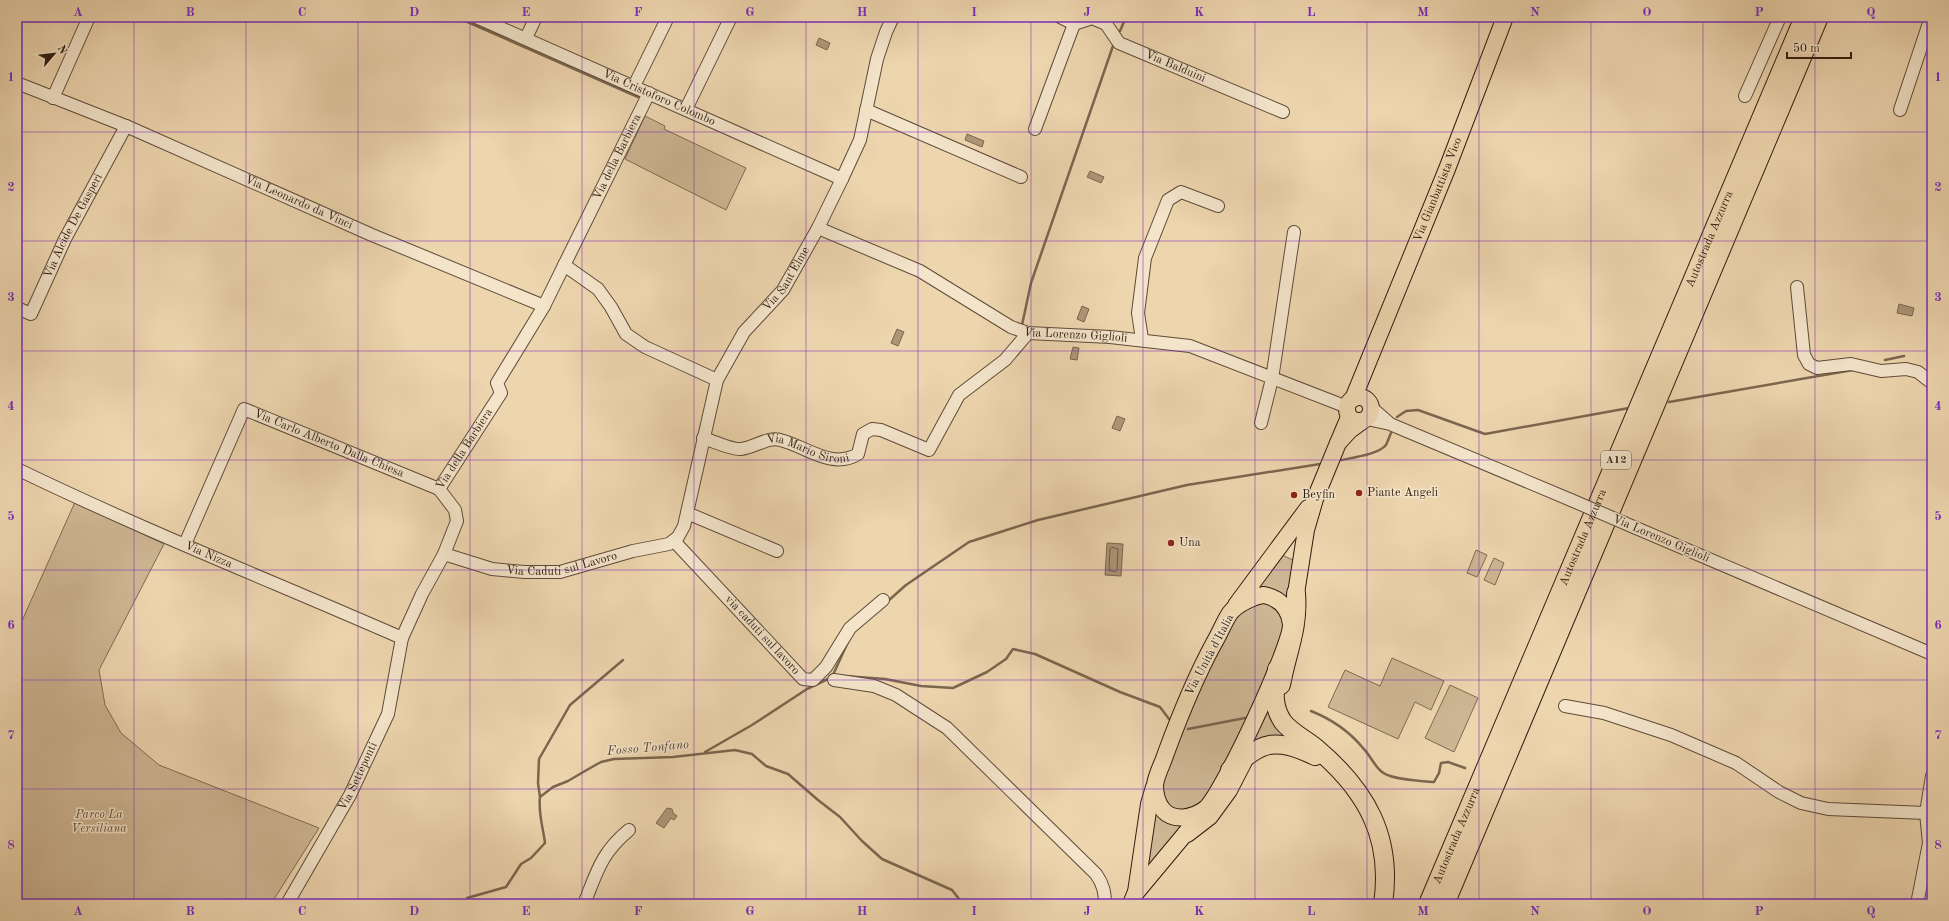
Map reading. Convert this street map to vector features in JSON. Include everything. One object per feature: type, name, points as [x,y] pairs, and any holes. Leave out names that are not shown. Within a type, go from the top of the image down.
[{"type":"highway","name":"Autostrada Azzurra","points":[[1428,904],[1804,17]]},
{"type":"highway","name":"Autostrada Azzurra","points":[[1445,904],[1819,17]]},
{"type":"highway","points":[[1296,593],[1297,607],[1295,630],[1281,684],[1280,702],[1287,718],[1292,724],[1316,742],[1331,763]]},
{"type":"highway","points":[[1277,669],[1273,700],[1277,712],[1288,728],[1316,749],[1353,784],[1375,821],[1383,849],[1385,878],[1383,904]]},
{"type":"highway","points":[[1230,770],[1246,756],[1264,745],[1282,745],[1302,750],[1331,763]]},
{"type":"highway","points":[[1186,833],[1209,816],[1228,790],[1246,756]]},
{"type":"main road","name":"Via Gianbattista Vico","points":[[1315,499],[1338,443],[1359,410],[1369,361],[1447,169],[1503,18]]},
{"type":"main road","points":[[1291,626],[1306,530],[1315,499]]},
{"type":"main road","points":[[1231,612],[1315,499]]},
{"type":"main road","name":"Via Unità d'Italia","points":[[1257,596],[1273,597],[1285,607],[1289,614],[1291,626],[1277,669],[1230,770],[1214,798],[1133,899],[1149,804],[1155,784],[1190,692],[1231,612],[1257,596]]},
{"type":"main road","name":"Via Unità d'Italia","points":[[1155,784],[1158,803],[1171,816],[1185,818],[1205,809]]},
{"type":"street","points":[[53,98],[89,17]]},
{"type":"street","name":"Via Cristoforo Colombo","points":[[476,17],[842,179]]},
{"type":"street","points":[[526,38],[536,17]]},
{"type":"street","points":[[634,86],[668,17]]},
{"type":"street","points":[[686,109],[731,17]]},
{"type":"street","name":"Via Sant'Elme","points":[[676,539],[684,526],[717,380],[744,332],[784,290],[818,228],[842,179],[860,140],[877,59],[886,32],[893,17]]},
{"type":"street","points":[[1036,129],[1074,24],[1060,17]]},
{"type":"street","points":[[1745,96],[1780,17]]},
{"type":"street","points":[[1900,110],[1931,17]]},
{"type":"street","name":"Via Balduini","points":[[1074,24],[1092,18],[1106,24],[1118,43],[1283,112]]},
{"type":"street","name":"Via Leonardo da Vinci","points":[[17,83],[126,126],[372,234],[544,306]]},
{"type":"street","name":"Via della Barbiera","points":[[402,638],[422,594],[444,554],[457,521],[455,510],[439,488],[501,393],[497,383],[544,306],[649,93]]},
{"type":"street","points":[[866,110],[1021,177]]},
{"type":"street","name":"Via Alcide De Gasperi","points":[[17,308],[31,314],[65,239],[126,126]]},
{"type":"street","points":[[1142,340],[1138,313],[1145,258],[1168,200],[1181,192],[1218,206]]},
{"type":"street","name":"Via Lorenzo Giglioli","points":[[818,228],[915,268],[1011,327],[1028,333],[1142,340],[1190,346],[1272,380],[1359,410],[1932,654]]},
{"type":"street","points":[[1261,423],[1272,380],[1294,232]]},
{"type":"street","points":[[564,265],[598,289],[611,307],[626,334],[645,348],[717,380]]},
{"type":"street","points":[[1797,287],[1804,354],[1809,364],[1817,368],[1852,364],[1881,371],[1906,369],[1918,372],[1932,383]]},
{"type":"street","name":"Via Mario Sironi","points":[[703,438],[740,450],[778,439],[836,460],[850,459],[858,454],[863,434],[872,429],[882,430],[929,450],[959,395],[1006,360],[1028,333]]},
{"type":"street","name":"Via Carlo Alberto Dalla Chiesa","points":[[185,544],[244,409],[439,488]]},
{"type":"street","name":"Via Nizza","points":[[17,469],[146,530],[185,544],[402,638]]},
{"type":"street","points":[[687,513],[777,552]]},
{"type":"street","name":"Via Caduti sul Lavoro","points":[[444,554],[492,569],[524,572],[560,572],[633,551],[669,544],[676,539]]},
{"type":"street","name":"via caduti sul lavoro","points":[[676,539],[803,679],[814,680],[826,667],[850,628],[883,600]]},
{"type":"street","name":"Via Setteponti","points":[[287,904],[350,795],[388,714],[402,638]]},
{"type":"street","points":[[834,680],[874,686],[896,695],[948,728],[1096,874],[1102,882],[1105,892],[1105,904]]},
{"type":"street","points":[[1565,706],[1618,717],[1692,743],[1736,763],[1779,792],[1801,803],[1828,809],[1926,813]]},
{"type":"street","points":[[1917,904],[1929,843],[1926,813],[1932,776]]},
{"type":"street","points":[[584,904],[594,876],[602,860],[618,839],[629,830]]},
{"type":"green space","points":[[645,116],[665,126],[664,129],[746,168],[726,210],[625,159]]},
{"type":"green space","name":"Parco La Versiliana","points":[[75,502],[164,544],[99,670],[105,705],[121,733],[159,765],[319,828],[271,904],[17,904],[17,632]]},
{"type":"green space","points":[[1476,550],[1487,555],[1477,577],[1467,573]]},
{"type":"green space","points":[[1282,555],[1293,560],[1296,564],[1291,617],[1254,594]]},
{"type":"green space","points":[[1494,558],[1504,563],[1495,585],[1484,580]]},
{"type":"green space","points":[[1270,600],[1285,616],[1278,653],[1221,780],[1197,807],[1174,812],[1160,797],[1160,789],[1178,731],[1235,617],[1243,610]]},
{"type":"green space","points":[[1392,658],[1444,681],[1431,710],[1415,702],[1398,739],[1328,707],[1345,670],[1380,686]]},
{"type":"green space","points":[[1450,685],[1478,698],[1454,752],[1425,738]]},
{"type":"green space","points":[[1264,704],[1292,736],[1250,749]]},
{"type":"green space","points":[[1153,805],[1191,822],[1144,873]]},
{"type":"water","points":[[819,38],[830,43],[827,50],[816,45]]},
{"type":"water","points":[[967,134],[984,141],[982,147],[965,140]]},
{"type":"water","points":[[1090,171],[1104,177],[1101,183],[1087,177]]},
{"type":"water","points":[[1899,304],[1914,308],[1912,316],[1897,313]]},
{"type":"water","points":[[1082,306],[1089,309],[1084,322],[1077,319]]},
{"type":"water","points":[[897,329],[904,332],[898,346],[891,343]]},
{"type":"water","points":[[1073,347],[1079,348],[1077,360],[1070,359]]},
{"type":"water","points":[[1117,416],[1125,419],[1120,431],[1112,428]]},
{"type":"water","points":[[1107,543],[1123,544],[1121,576],[1105,575]]},
{"type":"water","points":[[667,808],[672,809],[673,813],[677,816],[674,820],[671,818],[664,828],[656,823]]},
{"type":"waterway","points":[[456,17],[638,97]]},
{"type":"waterway","points":[[1120,31],[1126,17]]},
{"type":"waterway","points":[[1022,325],[1031,283],[1114,43]]},
{"type":"waterway","points":[[1885,360],[1904,356]]},
{"type":"waterway","points":[[1669,402],[1853,370]]},
{"type":"waterway","points":[[1397,417],[1406,411],[1418,410],[1485,434],[1629,408]]},
{"type":"waterway","points":[[1337,461],[1363,456],[1377,451],[1386,445],[1391,433]]},
{"type":"waterway","points":[[888,601],[906,585],[969,542],[1038,520],[1187,485],[1320,464]]},
{"type":"waterway","points":[[832,677],[848,642]]},
{"type":"waterway","points":[[844,676],[885,679],[921,686],[953,688],[987,672],[1006,659],[1013,649],[1035,654],[1120,692],[1160,707],[1169,719]]},
{"type":"waterway","points":[[540,797],[538,783],[539,759],[570,705],[623,660]]},
{"type":"waterway","points":[[705,752],[752,725],[807,689],[832,677]]},
{"type":"waterway","points":[[1311,711],[1326,718],[1346,731],[1366,751],[1379,770],[1387,775],[1407,780],[1434,782],[1439,773],[1441,763],[1448,762],[1465,768]]},
{"type":"waterway","points":[[1188,729],[1245,718]]},
{"type":"waterway","name":"Fosso Tonfano","points":[[467,904],[467,898],[506,887],[521,864],[531,858],[545,843],[540,814],[540,797],[553,787],[568,781],[601,762],[614,759],[673,757],[735,750],[752,754],[766,766],[788,774],[840,817],[862,841],[882,859],[952,890],[963,904]]},
{"type":"place","name":"Piante Angeli","points":[[1359,493]]},
{"type":"place","name":"Beyfin","points":[[1294,495]]},
{"type":"place","name":"Una","points":[[1171,543]]}]
